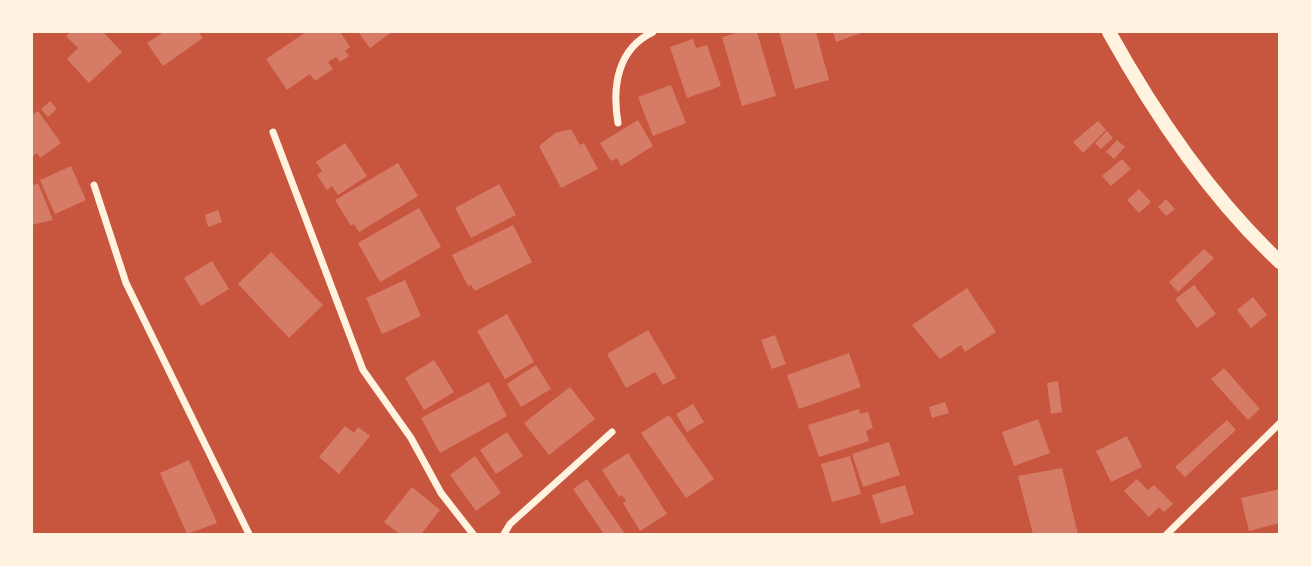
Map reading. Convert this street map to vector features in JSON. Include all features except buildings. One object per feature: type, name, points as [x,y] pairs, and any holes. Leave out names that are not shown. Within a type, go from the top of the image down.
[{"type":"main road","points":[[1109,32],[1138,83],[1203,177],[1279,262]]},
{"type":"street","points":[[618,123],[613,93],[619,71],[628,51],[653,32]]},
{"type":"street","points":[[273,132],[363,370],[411,438],[441,493],[473,534]]},
{"type":"street","points":[[94,186],[126,283],[249,534]]},
{"type":"street","points":[[1167,534],[1279,422]]},
{"type":"street","points":[[504,534],[510,524],[612,432]]}]
